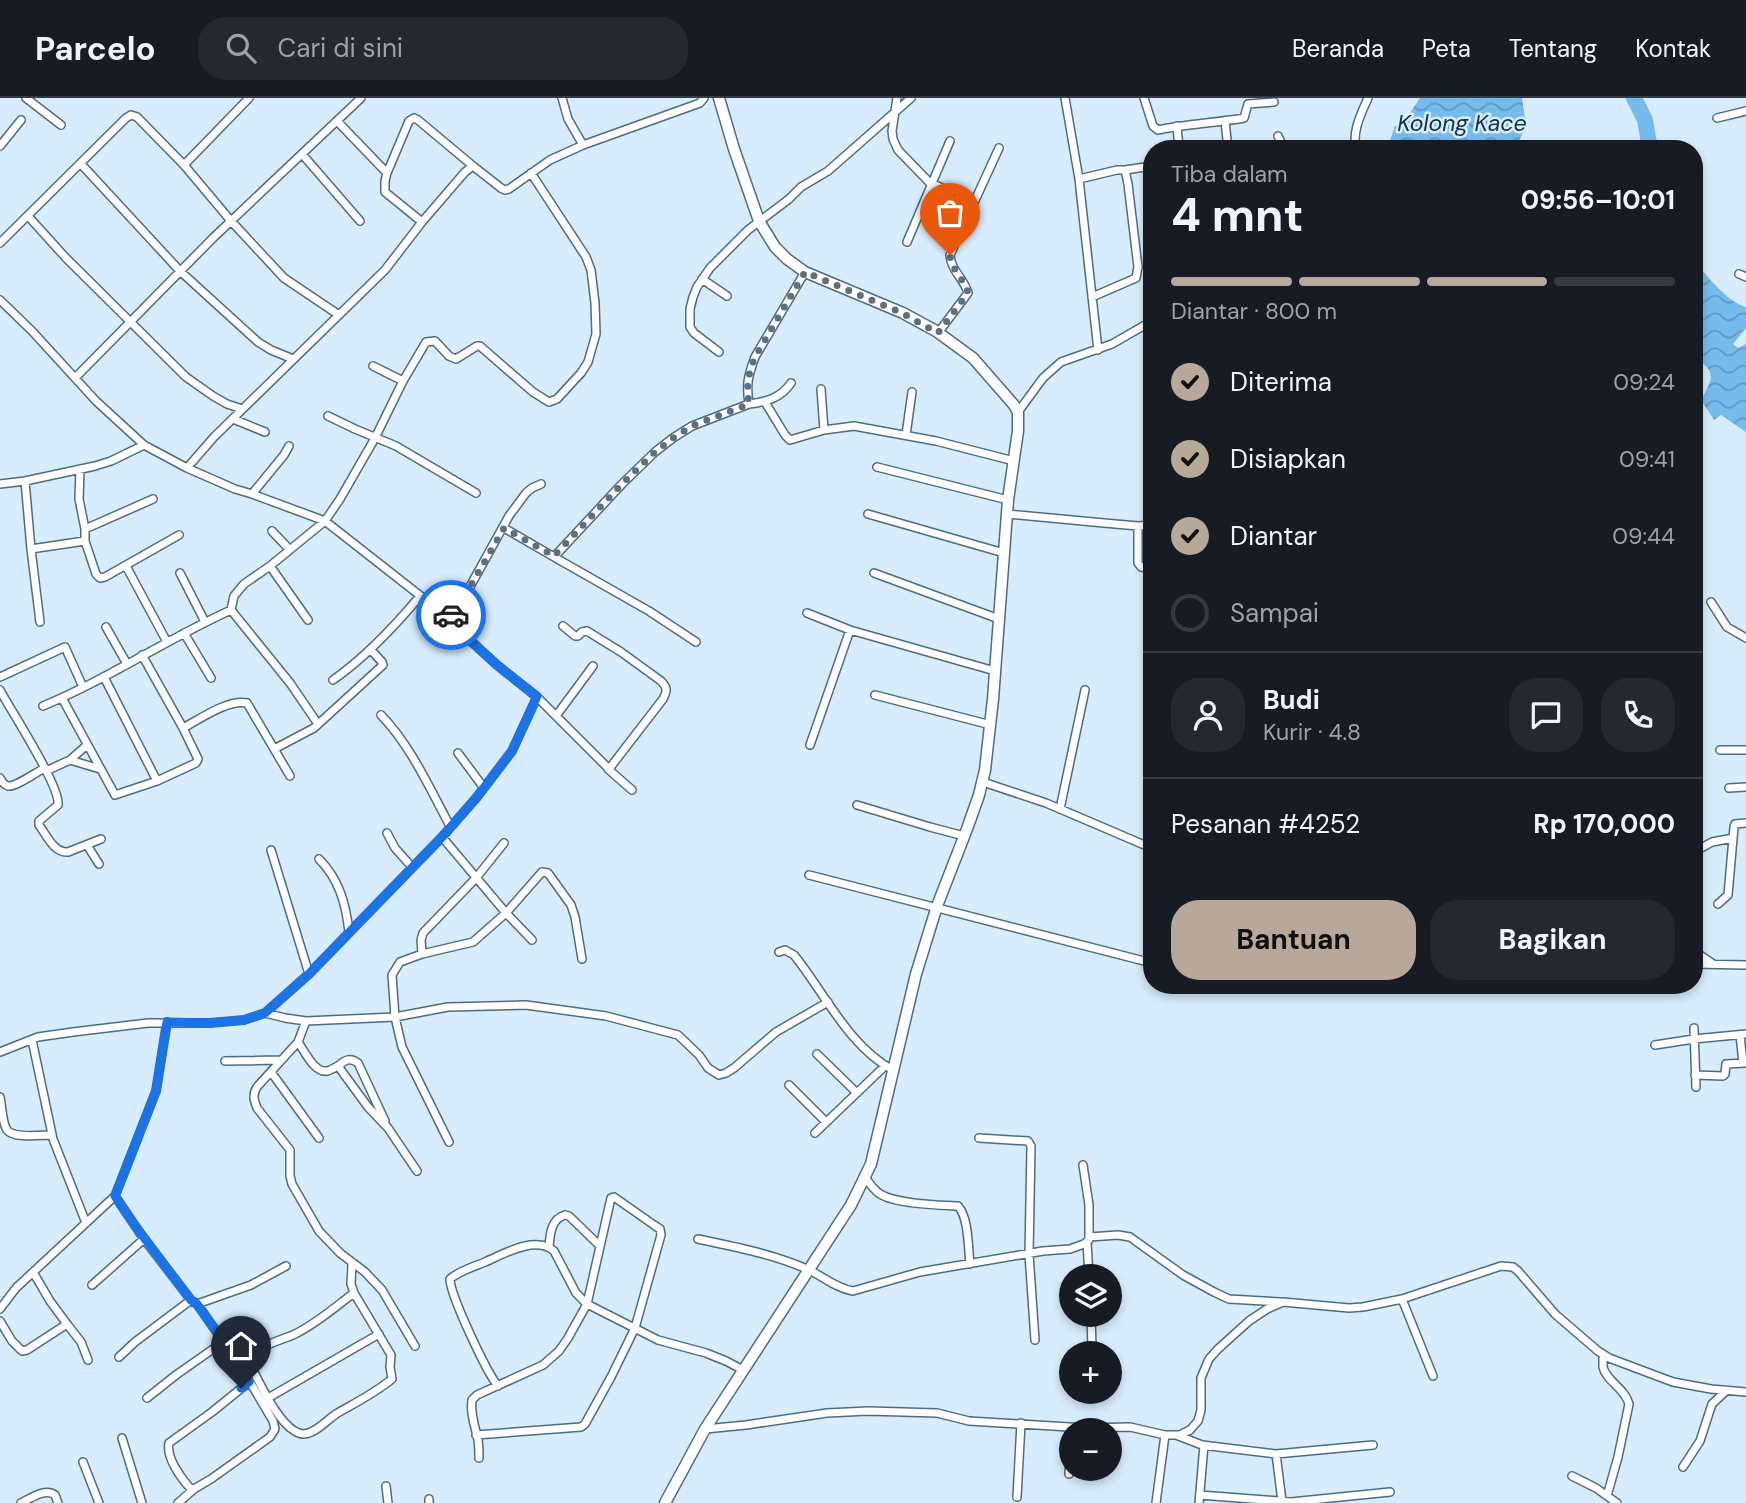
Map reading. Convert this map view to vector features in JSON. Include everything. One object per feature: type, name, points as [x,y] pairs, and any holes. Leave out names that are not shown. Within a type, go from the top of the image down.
[{"type":"street","points":[[26,98],[61,125]]},
{"type":"street","points":[[184,166],[248,98]]},
{"type":"street","points":[[75,378],[231,221],[361,98]]},
{"type":"street","points":[[562,98],[568,120],[583,145]]},
{"type":"street","points":[[422,222],[384,192],[387,173],[409,121],[414,118],[505,190],[550,160],[583,145],[701,103],[704,98]]},
{"type":"street","points":[[664,1503],[705,1429],[851,1205],[871,1164],[889,1068],[916,974],[936,906],[983,782],[991,725],[1007,514],[1018,431],[1017,412],[1009,399],[973,358],[938,333],[902,313],[805,272],[775,247],[759,221],[719,98]]},
{"type":"street","points":[[897,98],[892,131],[898,150],[933,184],[974,203]]},
{"type":"street","points":[[719,352],[690,327],[690,309],[697,287],[710,268],[759,221],[810,181],[828,172],[911,98]]},
{"type":"street","points":[[1065,98],[1079,179],[1098,350]]},
{"type":"street","points":[[1144,98],[1150,121],[1158,130],[1245,117],[1248,104],[1274,102]]},
{"type":"street","points":[[1354,140],[1368,98]]},
{"type":"street","points":[[1717,118],[1746,111]]},
{"type":"street","points":[[0,243],[126,118],[137,117],[284,278],[339,315]]},
{"type":"street","points":[[0,146],[21,120]]},
{"type":"street","points":[[337,121],[387,173]]},
{"type":"street","points":[[1225,121],[1227,140]]},
{"type":"street","points":[[1177,126],[1178,140]]},
{"type":"street","points":[[1278,136],[1280,140]]},
{"type":"street","points":[[907,242],[950,141]]},
{"type":"street","points":[[938,333],[968,293],[953,268],[950,255],[999,148]]},
{"type":"street","points":[[302,154],[360,221]]},
{"type":"street","points":[[81,164],[180,271],[258,342],[293,359]]},
{"type":"street","points":[[187,468],[242,409],[385,270],[422,222],[473,166]]},
{"type":"street","points":[[1079,179],[1143,167]]},
{"type":"street","points":[[1092,297],[1129,282],[1136,278],[1138,273],[1125,170]]},
{"type":"street","points":[[318,724],[290,683],[231,610],[232,601],[244,584],[326,521],[375,438],[423,344],[431,341],[438,343],[449,356],[456,359],[480,346],[533,392],[549,402],[557,399],[581,373],[593,349],[596,334],[591,270],[579,245],[531,173]]},
{"type":"street","points":[[28,216],[177,368],[199,387],[227,404],[242,409]]},
{"type":"street","points":[[749,404],[746,387],[755,357],[805,272]]},
{"type":"street","points":[[702,279],[727,296]]},
{"type":"street","points":[[0,300],[96,401],[144,445],[235,489],[326,521],[420,596],[497,665],[537,696],[632,790]]},
{"type":"street","points":[[1017,412],[1042,378],[1061,362],[1112,344],[1143,326]]},
{"type":"street","points":[[373,366],[403,381]]},
{"type":"street","points":[[554,556],[622,484],[673,438],[692,426],[749,404],[776,397],[791,383]]},
{"type":"street","points":[[821,389],[824,430]]},
{"type":"street","points":[[906,435],[912,391]]},
{"type":"street","points":[[765,402],[790,440],[824,430],[854,426],[906,435],[1014,461]]},
{"type":"street","points":[[327,416],[396,446],[476,493]]},
{"type":"street","points":[[233,419],[265,432]]},
{"type":"street","points":[[0,484],[95,466],[144,445]]},
{"type":"street","points":[[252,494],[289,446]]},
{"type":"street","points":[[877,467],[1009,500]]},
{"type":"street","points":[[80,469],[79,499],[85,541],[98,576],[105,577],[179,535]]},
{"type":"street","points":[[25,481],[40,622]]},
{"type":"street","points":[[448,620],[467,592],[509,516],[526,493],[541,484]]},
{"type":"street","points":[[85,529],[153,499]]},
{"type":"street","points":[[868,514],[1004,553]]},
{"type":"street","points":[[1007,514],[1143,526]]},
{"type":"street","points":[[1138,526],[1138,563],[1143,567]]},
{"type":"street","points":[[504,528],[649,611],[696,642]]},
{"type":"street","points":[[272,531],[289,550]]},
{"type":"street","points":[[31,549],[85,541]]},
{"type":"street","points":[[126,566],[167,642]]},
{"type":"street","points":[[270,566],[308,620]]},
{"type":"street","points":[[180,573],[205,622]]},
{"type":"street","points":[[874,573],[999,619]]},
{"type":"street","points":[[333,680],[371,650],[420,596]]},
{"type":"street","points":[[1711,602],[1727,627],[1746,638]]},
{"type":"street","points":[[43,706],[231,610]]},
{"type":"street","points":[[807,613],[850,630],[995,671]]},
{"type":"street","points":[[563,626],[575,636],[587,631],[621,652],[666,686],[663,699],[608,769]]},
{"type":"street","points":[[106,627],[127,664]]},
{"type":"street","points":[[810,746],[850,630]]},
{"type":"street","points":[[184,633],[211,678]]},
{"type":"street","points":[[0,677],[65,647],[83,687]]},
{"type":"street","points":[[276,748],[314,728],[383,665],[371,650]]},
{"type":"street","points":[[62,698],[115,796],[197,763],[198,759],[183,729],[142,655]]},
{"type":"street","points":[[556,716],[593,666]]},
{"type":"street","points":[[104,677],[157,781]]},
{"type":"street","points":[[0,690],[46,770],[59,803],[41,818],[39,825],[58,851],[68,852],[101,839]]},
{"type":"street","points":[[1060,809],[1085,690]]},
{"type":"street","points":[[875,695],[991,725]]},
{"type":"street","points":[[0,1052],[38,1037],[111,1026],[167,1022],[210,1023],[244,1020],[265,1013],[309,974],[442,837],[512,751],[537,696]]},
{"type":"street","points":[[183,729],[225,706],[242,701],[247,703],[276,748],[290,776]]},
{"type":"street","points":[[381,716],[394,728],[450,826]]},
{"type":"street","points":[[0,778],[4,784],[15,785],[70,760],[87,745]]},
{"type":"street","points":[[1720,750],[1746,750]]},
{"type":"street","points":[[458,753],[484,788]]},
{"type":"street","points":[[70,760],[100,769]]},
{"type":"street","points":[[983,782],[1060,809],[1143,844]]},
{"type":"street","points":[[1729,788],[1746,787]]},
{"type":"street","points":[[858,805],[964,836]]},
{"type":"street","points":[[1718,904],[1728,895],[1735,824],[1746,823]]},
{"type":"street","points":[[387,833],[395,848],[411,866]]},
{"type":"street","points":[[442,837],[532,940]]},
{"type":"street","points":[[1703,847],[1712,842],[1732,838]]},
{"type":"street","points":[[422,954],[421,940],[424,933],[476,878],[504,843]]},
{"type":"street","points":[[87,845],[99,864]]},
{"type":"street","points":[[271,850],[309,974]]},
{"type":"street","points":[[318,859],[332,874],[345,904],[349,932]]},
{"type":"street","points":[[450,1142],[406,1056],[395,1017],[392,975],[395,968],[400,962],[422,954],[473,942],[506,913],[542,872],[548,873],[571,905],[582,959]]},
{"type":"street","points":[[809,875],[1143,961]]},
{"type":"street","points":[[779,952],[785,950],[794,955],[863,1048],[879,1063],[889,1068]]},
{"type":"street","points":[[1703,957],[1714,965]]},
{"type":"street","points":[[1703,964],[1746,965]]},
{"type":"street","points":[[265,1013],[306,1021],[395,1017],[448,1007],[526,1006],[606,1016],[678,1035],[708,1068],[719,1075],[734,1069],[776,1032],[828,1002]]},
{"type":"street","points":[[306,1021],[298,1042],[253,1094],[257,1108],[290,1150],[292,1184],[318,1231],[382,1290],[415,1346]]},
{"type":"street","points":[[0,1309],[16,1288],[115,1196],[156,1091],[167,1022]]},
{"type":"street","points":[[1694,1028],[1696,1087]]},
{"type":"street","points":[[1655,1045],[1743,1034],[1745,1063],[1726,1064],[1723,1076],[1695,1075]]},
{"type":"street","points":[[32,1040],[52,1135],[86,1223]]},
{"type":"street","points":[[298,1042],[323,1072],[349,1059],[358,1063],[388,1128],[417,1171]]},
{"type":"street","points":[[817,1054],[857,1093]]},
{"type":"street","points":[[225,1061],[281,1060]]},
{"type":"street","points":[[338,1066],[368,1107],[388,1128]]},
{"type":"street","points":[[815,1133],[857,1093],[889,1068]]},
{"type":"street","points":[[271,1072],[319,1138]]},
{"type":"street","points":[[789,1085],[826,1122]]},
{"type":"street","points":[[0,1097],[6,1129],[10,1133],[19,1136],[52,1135]]},
{"type":"street","points":[[979,1138],[1030,1143],[1029,1254],[1035,1340]]},
{"type":"street","points":[[1083,1165],[1089,1205],[1089,1264]]},
{"type":"street","points":[[865,1177],[877,1192],[887,1198],[958,1206],[964,1217],[970,1264]]},
{"type":"street","points":[[115,1196],[144,1239],[240,1365],[275,1429],[271,1437],[194,1489],[178,1503]]},
{"type":"street","points":[[476,1435],[581,1427],[590,1417],[635,1328],[662,1235],[660,1229],[614,1197],[611,1198],[587,1304],[559,1351],[543,1365],[477,1395],[472,1400],[472,1416],[479,1458]]},
{"type":"street","points":[[549,1247],[553,1224],[565,1215],[600,1246]]},
{"type":"street","points":[[698,1239],[742,1249],[809,1270],[842,1289],[853,1291],[920,1272],[1070,1248],[1088,1240],[1118,1235],[1130,1237],[1183,1275],[1229,1298],[1349,1308],[1402,1299],[1501,1266],[1513,1267],[1555,1314],[1603,1355],[1666,1380],[1746,1392]]},
{"type":"street","points":[[92,1285],[144,1239]]},
{"type":"street","points":[[498,1386],[463,1316],[450,1279],[512,1250],[533,1245],[549,1247],[554,1251],[576,1293],[587,1304],[658,1340],[706,1353],[743,1370]]},
{"type":"street","points":[[352,1264],[351,1284],[354,1293],[391,1355],[392,1379],[320,1427],[308,1433],[298,1433],[281,1419],[268,1398],[249,1362],[251,1356],[266,1346],[297,1334],[354,1293]]},
{"type":"street","points":[[119,1357],[135,1342],[194,1302],[251,1284],[286,1266]]},
{"type":"street","points":[[33,1272],[44,1292],[81,1342],[88,1360]]},
{"type":"street","points":[[1402,1299],[1433,1376]]},
{"type":"street","points":[[1122,1427],[1165,1435],[1186,1433],[1198,1420],[1201,1410],[1201,1378],[1209,1359],[1250,1321],[1283,1302]]},
{"type":"street","points":[[0,1321],[12,1341],[22,1351],[67,1324]]},
{"type":"street","points":[[268,1398],[379,1334]]},
{"type":"street","points":[[147,1398],[223,1342]]},
{"type":"street","points":[[1603,1355],[1606,1373],[1629,1400],[1607,1496]]},
{"type":"street","points":[[194,1489],[186,1484],[170,1457],[167,1448],[169,1443],[249,1382]]},
{"type":"street","points":[[1684,1467],[1700,1441],[1712,1404],[1727,1391]]},
{"type":"street","points":[[705,1429],[827,1413],[868,1411],[937,1413],[969,1421],[1059,1427]]},
{"type":"street","points":[[1017,1497],[1021,1423]]},
{"type":"street","points":[[1156,1503],[1165,1435]]},
{"type":"street","points":[[1175,1435],[1204,1445],[1276,1454],[1373,1444]]},
{"type":"street","points":[[122,1438],[142,1503]]},
{"type":"street","points":[[1204,1445],[1200,1499],[1291,1503],[1340,1500],[1390,1492]]},
{"type":"street","points":[[1276,1454],[1282,1502]]},
{"type":"street","points":[[83,1462],[99,1503]]},
{"type":"street","points":[[1572,1476],[1617,1503]]},
{"type":"street","points":[[386,1486],[388,1503]]},
{"type":"street","points":[[21,1503],[46,1492],[55,1495],[58,1503]]},
{"type":"water","name":"Kolong Kace","points":[[1420,98],[1522,98],[1526,126],[1519,140],[1390,140],[1395,126],[1403,123]]},
{"type":"water","points":[[1703,271],[1725,294],[1746,307],[1746,328],[1733,344],[1738,348],[1746,344],[1746,432],[1721,415],[1714,420],[1703,403],[1711,375],[1703,363]]},
{"type":"waterway","points":[[1634,98],[1645,120],[1648,140]]},
{"type":"way so far","points":[[451,615],[504,528],[554,556],[655,452],[692,426],[749,404],[746,387],[755,357],[805,272],[902,313],[938,333],[968,293],[950,262],[950,255]]},
{"type":"route","points":[[241,1388],[249,1382],[240,1365],[197,1304],[191,1300],[144,1239],[115,1196],[156,1091],[167,1022],[210,1023],[244,1020],[265,1013],[309,974],[442,837],[512,751],[537,696],[497,665],[448,620],[451,615]]}]
